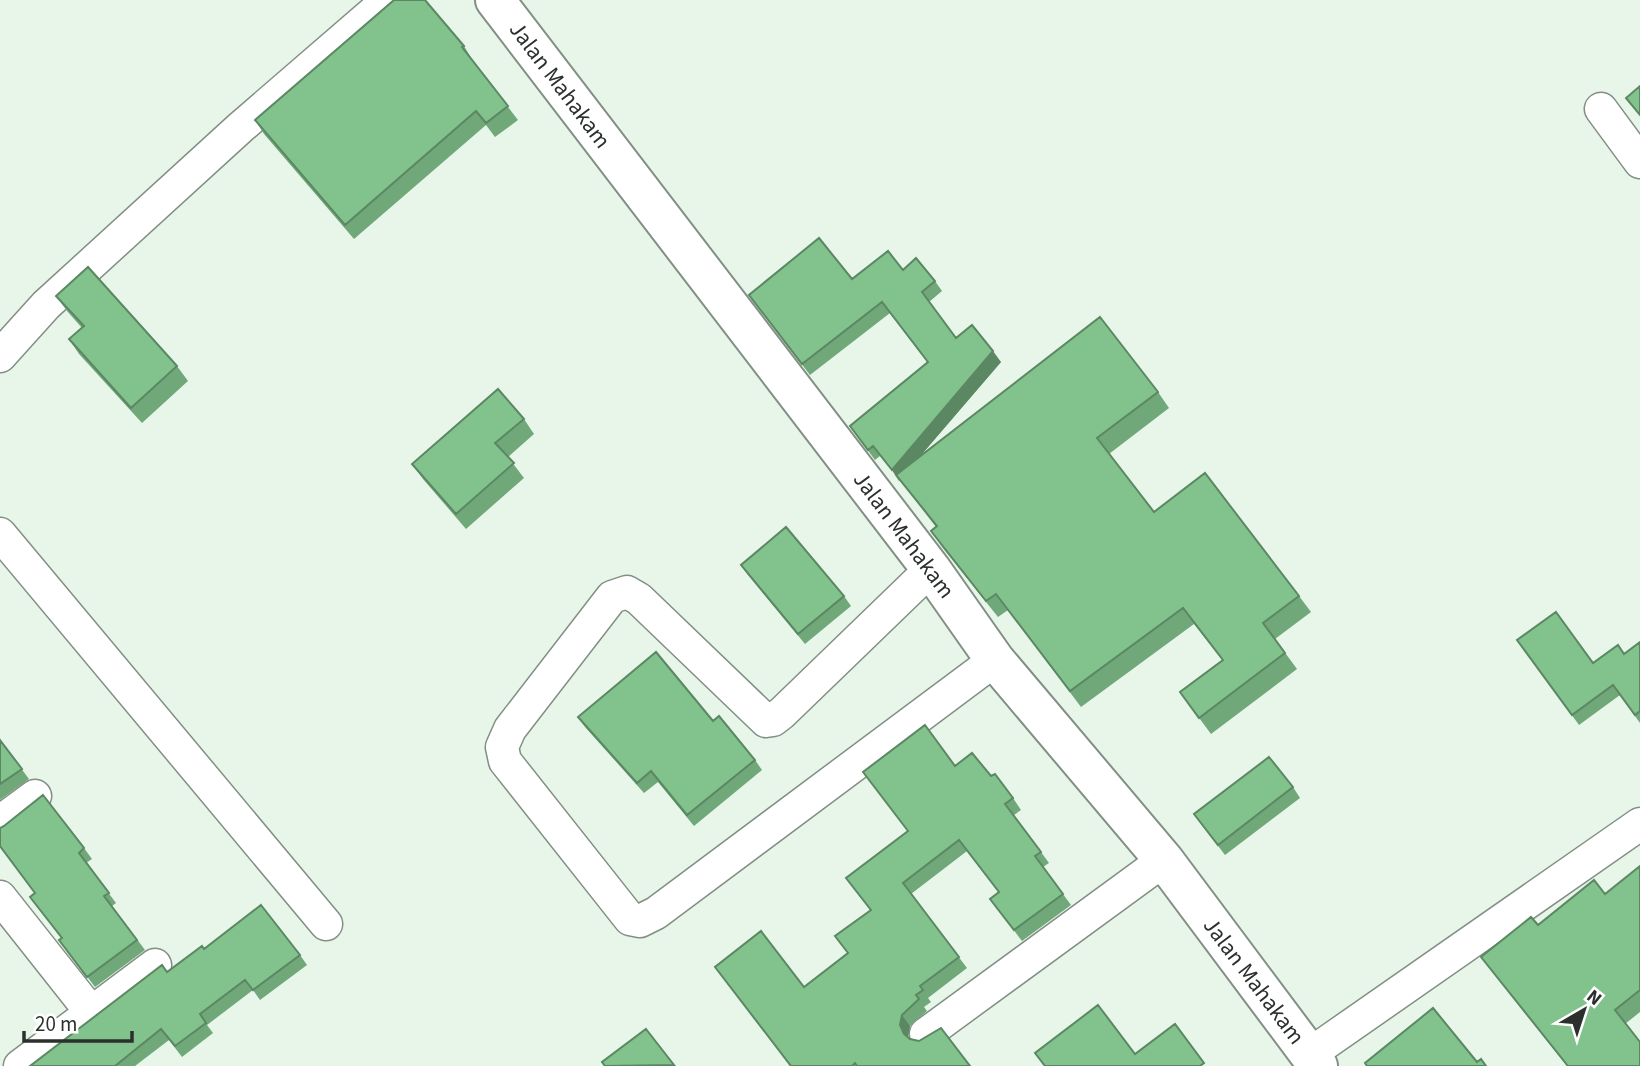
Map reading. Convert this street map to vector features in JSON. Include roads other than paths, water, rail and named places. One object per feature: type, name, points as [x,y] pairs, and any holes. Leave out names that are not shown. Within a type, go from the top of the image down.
[{"type":"main road","name":"Jalan Mahakam","points":[[495,0],[932,569],[995,660],[1164,860],[1314,1060]]},
{"type":"street","points":[[0,356],[46,305],[241,127],[388,0]]},
{"type":"street","points":[[1601,109],[1640,162]]},
{"type":"street","points":[[0,534],[326,924]]},
{"type":"street","points":[[932,569],[782,713],[770,721],[639,599],[627,592],[612,597],[510,729],[502,747],[505,761],[630,919],[640,921],[656,913],[995,660]]},
{"type":"street","points":[[0,822],[35,796]]},
{"type":"street","points":[[1314,1060],[1640,824]]},
{"type":"street","points":[[926,1034],[1164,860]]},
{"type":"street","points":[[0,897],[91,1012]]},
{"type":"street","points":[[20,1066],[155,965]]},
{"type":"street","points":[[0,1055],[8,1066]]}]
